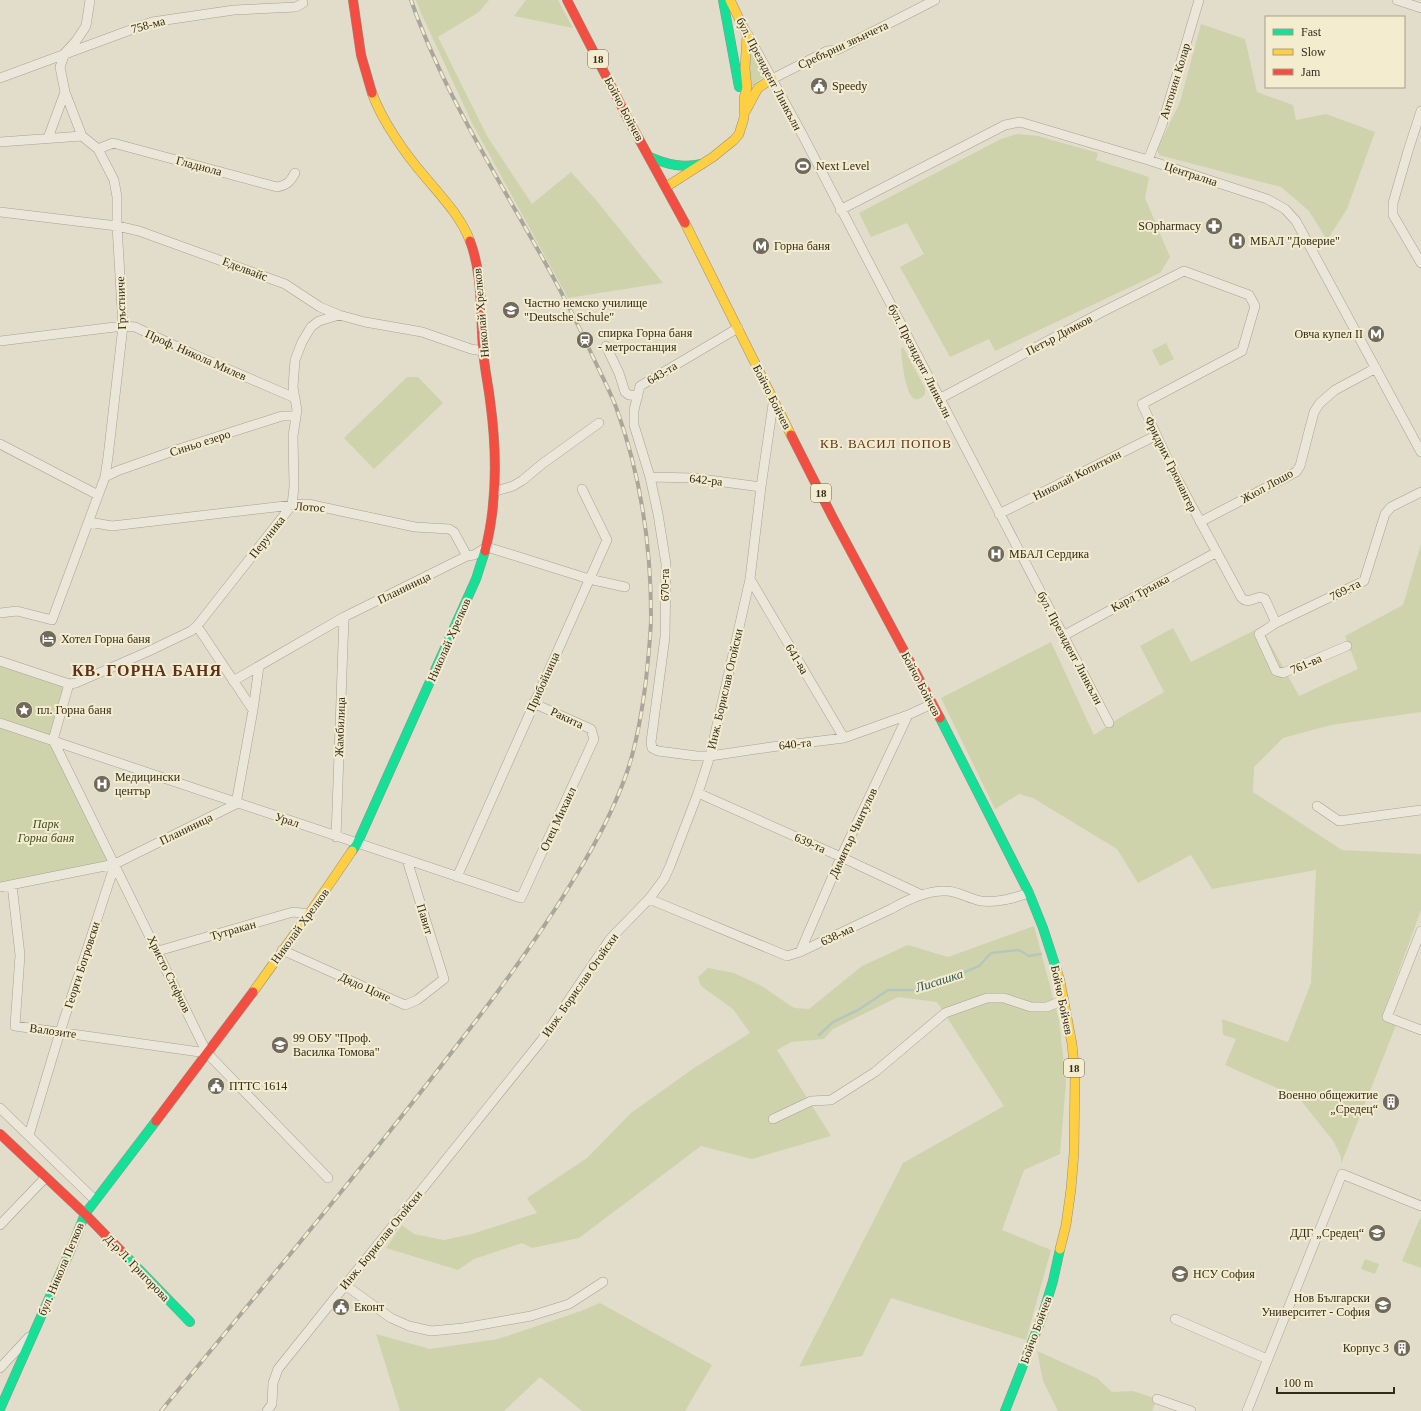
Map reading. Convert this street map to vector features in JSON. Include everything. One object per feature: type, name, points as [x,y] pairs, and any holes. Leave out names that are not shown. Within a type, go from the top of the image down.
[{"type":"main road","name":"Николай Хрелков","points":[[85,1214],[207,1053],[309,914],[357,844],[476,579],[487,547],[495,509],[495,448],[483,351],[478,267],[472,244],[456,216],[415,164],[378,110],[363,68],[356,30],[353,0]]},
{"type":"main road","name":"Бойчо Бойчев","points":[[567,0],[628,119],[666,187],[832,516],[962,759],[1029,893],[1056,968],[1060,981],[1072,1044],[1075,1074],[1074,1153],[1066,1225],[1053,1282],[1042,1317],[1005,1411]]},
{"type":"main road","points":[[723,0],[739,88],[744,98]]},
{"type":"main road","name":"бул. Президент Линкълн","points":[[730,0],[748,34]]},
{"type":"main road","points":[[666,187],[702,164],[734,140],[742,126],[744,98],[747,88],[745,68],[748,34],[736,36],[732,43]]},
{"type":"main road","points":[[744,113],[758,88],[772,79]]},
{"type":"main road","points":[[650,157],[666,164],[679,167],[702,164]]},
{"type":"main road","name":"бул. Никола Петков","points":[[0,1134],[85,1214],[0,1409]]},
{"type":"main road","name":"Д-р Л. Григорова","points":[[85,1214],[190,1322]]},
{"type":"street","name":"Гръстниче","points":[[0,613],[17,611],[52,620],[105,477],[123,326],[117,226],[117,197],[114,180],[98,149],[82,136],[65,92],[60,67],[65,53],[76,41],[86,26],[90,0]]},
{"type":"street","name":"Сребърни звънчета","points":[[772,79],[827,51],[837,50],[935,0]]},
{"type":"street","name":"Антонин Колар","points":[[1148,160],[1162,125],[1199,0]]},
{"type":"street","points":[[1397,0],[1421,8]]},
{"type":"street","name":"758-ма","points":[[0,78],[152,22],[234,10],[296,7],[303,1]]},
{"type":"street","name":"бул. Президент Линкълн","points":[[748,34],[1109,723]]},
{"type":"street","points":[[48,138],[65,92]]},
{"type":"street","points":[[1421,111],[1395,195],[1392,215],[1421,263]]},
{"type":"street","name":"Централна","points":[[840,210],[1005,125],[1020,122],[1148,160],[1267,199],[1285,209],[1296,221],[1421,452]]},
{"type":"street","points":[[0,142],[82,136]]},
{"type":"street","name":"Гладиола","points":[[98,149],[113,143],[277,187],[284,186],[290,182],[295,173]]},
{"type":"street","name":"Еделвайс","points":[[0,212],[117,226],[139,231],[285,284],[320,307],[339,316],[422,332],[464,347],[483,351]]},
{"type":"street","name":"Петър Димков","points":[[939,399],[1184,271],[1249,295],[1255,306]]},
{"type":"street","name":"Фридрих Грюнангер","points":[[1255,306],[1242,351],[1142,404],[1155,436],[1241,597],[1243,600],[1247,601],[1260,597],[1264,599],[1276,623]]},
{"type":"street","name":"Перуника","points":[[69,684],[76,683],[191,631],[197,626],[292,505],[294,487],[293,436],[297,406],[293,387],[294,365],[308,331],[320,321],[339,316]]},
{"type":"street","name":"Проф. Никола Милев","points":[[0,341],[123,326],[135,327],[195,355],[295,398]]},
{"type":"street","name":"643-та","points":[[634,425],[634,410],[640,386],[738,328]]},
{"type":"street","points":[[606,346],[619,373],[625,392],[629,395],[638,396]]},
{"type":"street","name":"Жюл Лошо","points":[[1200,522],[1296,472],[1300,466],[1314,412],[1320,403],[1335,390],[1376,368]]},
{"type":"street","name":"Инж. Борислав Огойски","points":[[270,1407],[273,1383],[278,1369],[541,1041],[610,938],[649,899],[664,879],[698,793],[710,756],[750,579],[761,486],[774,400]]},
{"type":"street","name":"Синьо езеро","points":[[105,477],[117,471],[179,449],[282,416],[296,416]]},
{"type":"street","points":[[496,491],[513,486],[599,423]]},
{"type":"street","name":"670-та","points":[[634,425],[650,477],[666,564],[665,637],[651,742],[652,748]]},
{"type":"street","name":"Николай Копиткин","points":[[999,514],[1155,436]]},
{"type":"street","points":[[0,444],[98,496]]},
{"type":"street","name":"642-ра","points":[[650,477],[694,478],[761,486]]},
{"type":"street","name":"Прибойница","points":[[457,877],[533,703],[607,540],[582,489]]},
{"type":"street","name":"769-та","points":[[1276,623],[1364,582],[1382,522],[1386,514],[1391,507],[1421,492]]},
{"type":"street","name":"Лотос","points":[[88,522],[112,526],[292,505],[316,505],[415,527],[449,529],[454,532],[467,556]]},
{"type":"street","points":[[487,547],[589,579],[625,587]]},
{"type":"street","name":"Планиница","points":[[233,681],[344,617],[467,556],[474,555],[487,547]]},
{"type":"street","name":"Карл Трънка","points":[[1063,636],[1217,552]]},
{"type":"street","name":"641-ва","points":[[750,579],[844,738]]},
{"type":"street","name":"Жамбилица","points":[[336,837],[344,617]]},
{"type":"street","name":"761-ва","points":[[1276,623],[1261,632],[1259,636],[1276,670],[1282,674],[1347,646]]},
{"type":"street","points":[[197,626],[253,710]]},
{"type":"street","points":[[0,661],[69,684],[53,740]]},
{"type":"street","points":[[236,804],[253,710],[259,666]]},
{"type":"street","name":"Ракита","points":[[533,703],[591,729],[594,739]]},
{"type":"street","name":"640-та","points":[[652,748],[658,751],[710,756],[844,738],[908,715],[932,704]]},
{"type":"street","name":"Димитър Чинтулов","points":[[800,952],[841,857],[908,715]]},
{"type":"street","name":"Урал","points":[[0,723],[236,804],[522,898]]},
{"type":"street","name":"Отец Михаил","points":[[522,898],[594,739]]},
{"type":"street","name":"Христо Стефчов","points":[[53,740],[207,1053],[328,1178]]},
{"type":"street","name":"639-та","points":[[698,793],[922,895]]},
{"type":"street","name":"Планиница","points":[[0,887],[115,864],[236,804]]},
{"type":"street","points":[[1317,806],[1339,821],[1421,810]]},
{"type":"street","name":"Павит","points":[[407,860],[444,980]]},
{"type":"street","name":"Георги Богровски","points":[[29,1136],[60,1032],[115,864]]},
{"type":"street","name":"Валозите","points":[[12,885],[20,955],[15,1026],[207,1053]]},
{"type":"street","name":"638-ма","points":[[649,899],[787,956],[800,952],[905,901],[922,895],[946,891],[964,895],[980,901],[995,901],[1009,899],[1029,893]]},
{"type":"street","name":"Тутракан","points":[[158,951],[293,912],[309,914]]},
{"type":"street","points":[[1421,931],[1387,1017],[1421,1030]]},
{"type":"street","name":"Дядо Цоне","points":[[282,950],[404,1005],[417,1000],[444,980]]},
{"type":"street","points":[[773,1119],[811,1101],[831,1100],[875,1072],[945,1013],[987,998],[1004,998],[1031,1007],[1047,1007],[1064,1000]]},
{"type":"street","points":[[0,1108],[95,1200]]},
{"type":"street","points":[[1247,1411],[1342,1174],[1421,1206]]},
{"type":"street","points":[[0,1224],[45,1178]]},
{"type":"street","points":[[345,1285],[391,1318],[408,1326],[431,1331],[463,1328],[531,1316],[569,1304],[603,1282]]},
{"type":"street","points":[[1175,1319],[1268,1359]]},
{"type":"street","points":[[0,1368],[35,1331]]},
{"type":"street","points":[[1157,1399],[1191,1411]]},
{"type":"street","points":[[270,1407],[280,1411]]},
{"type":"green space","points":[[416,0],[489,0],[479,12],[438,37],[487,136],[532,204],[571,172],[596,200],[663,283],[568,298],[472,123]]},
{"type":"green space","points":[[526,0],[558,0],[573,28],[514,16]]},
{"type":"green space","points":[[1201,24],[1245,39],[1257,92],[1293,105],[1296,120],[1326,114],[1375,132],[1347,209],[1327,240],[1309,211],[1281,187],[1159,155],[1157,149],[1180,102]]},
{"type":"green space","points":[[751,52],[764,76],[752,87],[749,72]]},
{"type":"green space","points":[[1017,134],[1038,136],[1098,153],[1096,160],[1149,177],[1145,198],[1170,257],[1160,273],[995,351],[989,339],[950,357],[900,267],[924,254],[907,223],[871,237],[859,213],[1001,139]]},
{"type":"green space","points":[[1166,343],[1174,359],[1160,366],[1152,350]]},
{"type":"green space","points":[[903,347],[925,388],[925,394],[919,399],[913,398],[909,393],[906,384],[901,349]]},
{"type":"green space","points":[[407,377],[418,377],[443,403],[374,469],[344,438]]},
{"type":"green space","points":[[1421,544],[1421,712],[1331,725],[1283,738],[1254,767],[1253,792],[1342,850],[1421,854],[1421,910],[1383,1014],[1398,1020],[1341,1164],[1341,1157],[1334,1142],[1299,1098],[1225,1065],[1236,1039],[1223,1035],[1222,1019],[1288,1042],[1311,983],[1316,870],[1212,889],[1191,855],[1138,883],[1117,849],[1033,798],[1019,794],[995,809],[941,698],[1051,642],[1094,735],[1121,717],[1164,692],[1140,646],[1173,628],[1191,662],[1261,627],[1299,696],[1358,669],[1345,636],[1403,605]]},
{"type":"green space","name":"Парк Горна баня","points":[[0,661],[69,684],[53,740],[115,864],[0,887]]},
{"type":"green space","points":[[1034,926],[1059,1020],[1066,1083],[1060,1154],[1024,1170],[1002,1230],[1051,1250],[1026,1340],[891,1298],[862,1356],[799,1367],[903,1163],[1004,1106],[937,1002],[898,997],[833,1029],[824,1039],[791,1042],[777,1050],[831,1136],[752,1159],[701,1146],[579,1238],[532,1248],[522,1243],[474,1259],[458,1270],[386,1248],[402,1225],[414,1234],[444,1240],[472,1234],[537,1213],[527,1198],[587,1158],[631,1113],[694,1068],[750,1033],[733,1009],[701,986],[698,977],[708,968],[734,973],[760,985],[794,1008],[809,1009],[862,966],[908,945],[948,957]]},
{"type":"green space","points":[[1420,1218],[1421,1219],[1421,1268],[1402,1261]]},
{"type":"green space","points":[[1365,1259],[1379,1264],[1375,1274],[1361,1269]]},
{"type":"green space","points":[[600,1303],[712,1365],[685,1411],[582,1411],[540,1377],[504,1411],[400,1411],[376,1334],[430,1349],[498,1339],[581,1311]]},
{"type":"green space","points":[[1037,1351],[1097,1378],[1112,1392],[1133,1391],[1157,1399],[1152,1411],[1058,1411],[1043,1381]]},
{"type":"waterway","name":"Лисашка","points":[[819,1035],[833,1022],[858,1010],[888,990],[915,990],[939,983],[979,966],[991,953],[1019,950],[1029,956],[1041,954]]},
{"type":"railway","points":[[161,1411],[386,1136],[474,1024],[534,942],[562,899],[609,815],[630,763],[641,716],[650,639],[651,615],[649,562],[638,483],[632,457],[616,407],[571,310],[473,136],[450,92],[429,46],[411,0]]},
{"type":"traffic: fast","points":[[723,0],[739,87]]},
{"type":"traffic: fast","points":[[650,157],[676,165],[688,166],[702,164]]},
{"type":"traffic: fast","points":[[352,851],[357,844],[476,579],[485,551]]},
{"type":"traffic: fast","points":[[940,718],[1029,893],[1043,928],[1057,971]]},
{"type":"traffic: fast","points":[[0,1409],[85,1214],[156,1121]]},
{"type":"traffic: fast","points":[[1005,1411],[1042,1317],[1053,1281],[1060,1249]]},
{"type":"traffic: fast","points":[[122,1252],[190,1322]]},
{"type":"traffic: slow","points":[[730,0],[747,35]]},
{"type":"traffic: slow","points":[[666,187],[713,157],[739,134],[744,118],[744,98],[747,88],[745,68],[747,35]]},
{"type":"traffic: slow","points":[[745,112],[758,88],[772,79]]},
{"type":"traffic: slow","points":[[372,93],[376,104],[395,137],[418,169],[445,200],[462,224],[470,241]]},
{"type":"traffic: slow","points":[[685,223],[791,435]]},
{"type":"traffic: slow","points":[[253,992],[352,851]]},
{"type":"traffic: slow","points":[[1057,971],[1072,1044],[1075,1074],[1074,1153],[1071,1189],[1066,1225],[1060,1249]]},
{"type":"traffic: jam","points":[[353,0],[361,55],[372,93]]},
{"type":"traffic: jam","points":[[567,0],[628,119],[685,223]]},
{"type":"traffic: jam","points":[[470,241],[479,281],[482,335],[495,457],[494,495],[485,551]]},
{"type":"traffic: jam","points":[[791,435],[832,516],[940,718]]},
{"type":"traffic: jam","points":[[156,1121],[253,992]]},
{"type":"traffic: jam","points":[[0,1134],[85,1214],[122,1252]]},
{"type":"place","name":"Speedy","points":[[819,86]]},
{"type":"place","name":"Next Level","points":[[803,166]]},
{"type":"place","name":"SOpharmacy","points":[[1214,226]]},
{"type":"place","name":"МБАЛ \"Доверие\"","points":[[1237,241]]},
{"type":"place","name":"Горна баня","points":[[761,246]]},
{"type":"place","name":"Частно немско училище \"Deutsche Schule\"","points":[[511,310]]},
{"type":"place","name":"Овча купел II","points":[[1376,334]]},
{"type":"place","name":"спирка Горна баня - метростанция","points":[[585,340]]},
{"type":"place","name":"МБАЛ Сердика","points":[[996,554]]},
{"type":"place","name":"Хотел Горна баня","points":[[48,639]]},
{"type":"place","name":"пл. Горна баня","points":[[24,710]]},
{"type":"place","name":"Медицински център","points":[[102,784]]},
{"type":"place","name":"99 ОБУ \"Проф. Василка Томова\"","points":[[280,1045]]},
{"type":"place","name":"ПТТС 1614","points":[[216,1086]]},
{"type":"place","name":"Военно общежитие „Средец“","points":[[1391,1102]]},
{"type":"place","name":"ДДГ „Средец“","points":[[1377,1233]]},
{"type":"place","name":"НСУ София","points":[[1180,1274]]},
{"type":"place","name":"Нов Български Университет - София","points":[[1383,1305]]},
{"type":"place","name":"Еконт","points":[[341,1307]]},
{"type":"place","name":"Корпус 3","points":[[1402,1348]]},
{"type":"district","name":"КВ. ВАСИЛ ПОПОВ","points":[[886,443]]},
{"type":"district","name":"КВ. ГОРНА БАНЯ","points":[[147,670]]}]
